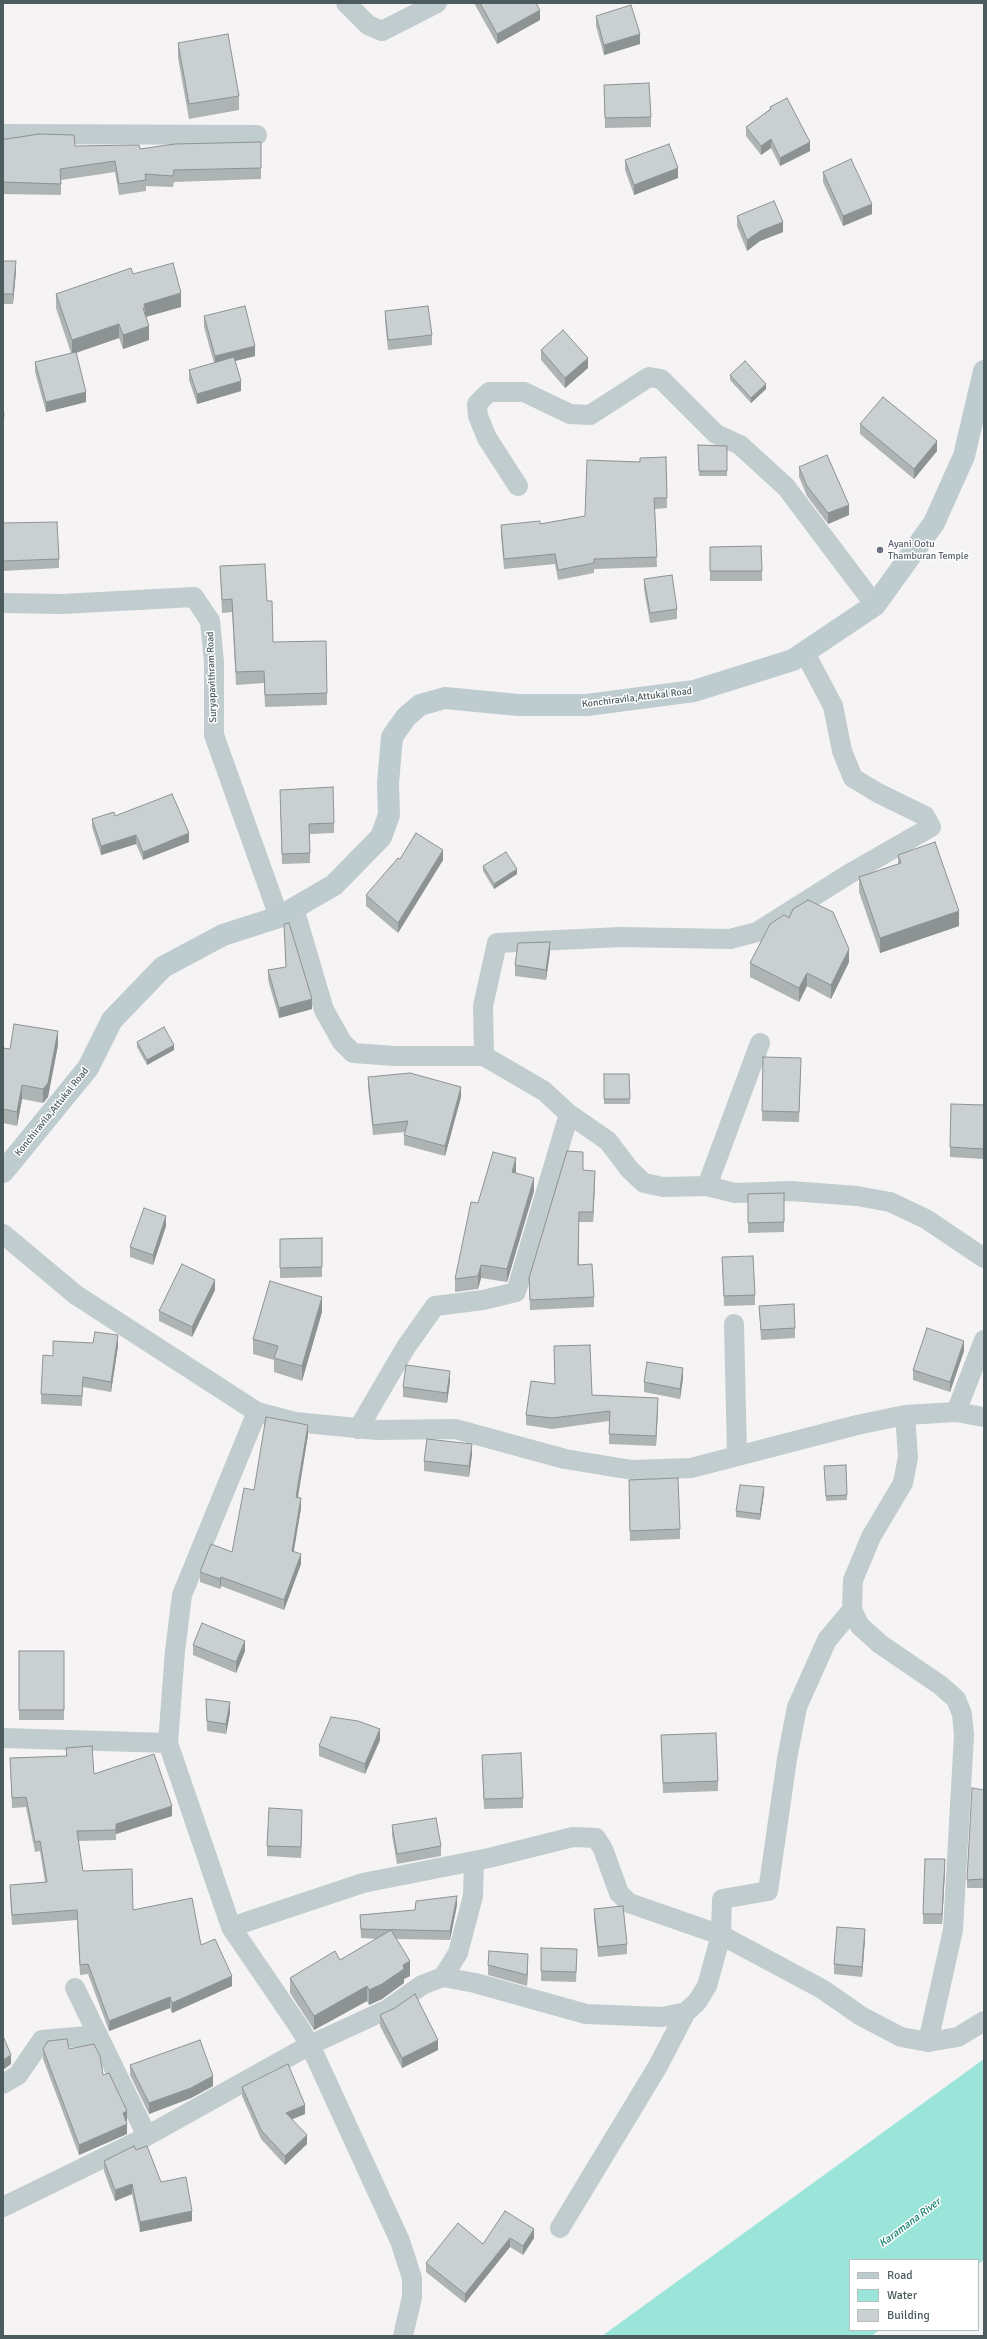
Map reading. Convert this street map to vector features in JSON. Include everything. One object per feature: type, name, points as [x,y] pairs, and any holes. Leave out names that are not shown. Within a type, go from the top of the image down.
[{"type":"main road","name":"Konchiravila,Attukal Road","points":[[3,1172],[88,1068],[112,1020],[163,968],[223,935],[286,913],[334,885],[381,837],[389,815],[388,783],[392,737],[406,717],[420,704],[445,698],[518,705],[587,705],[694,692],[793,660],[875,605],[934,523],[964,456],[984,371]]},
{"type":"street","points":[[346,3],[368,25],[382,31],[437,3]]},
{"type":"street","points":[[3,134],[257,135]]},
{"type":"street","points":[[518,486],[487,438],[478,416],[477,404],[489,392],[524,392],[570,414],[590,415],[649,377],[661,379],[716,434],[740,445],[786,487],[875,605]]},
{"type":"street","name":"Suryapavithram Road","points":[[3,603],[70,604],[194,598],[210,621],[214,662],[214,735],[286,913]]},
{"type":"street","points":[[484,1056],[483,1006],[497,943],[621,937],[730,939],[757,932],[850,874],[931,827],[925,816],[878,794],[853,778],[842,751],[833,706],[805,653]]},
{"type":"street","points":[[286,913],[324,1010],[342,1042],[353,1053],[395,1056],[484,1056],[544,1091],[569,1114],[608,1141],[630,1170],[644,1183],[663,1187],[707,1186],[735,1192],[791,1191],[857,1196],[890,1202],[926,1220],[984,1258]]},
{"type":"street","points":[[707,1186],[760,1043]]},
{"type":"street","points":[[358,1428],[406,1347],[435,1306],[483,1300],[516,1292],[569,1114]]},
{"type":"street","points":[[3,1234],[76,1295],[257,1412],[295,1422],[377,1430],[456,1428],[565,1459],[632,1470],[691,1468],[857,1425],[905,1415],[956,1412],[984,1417]]},
{"type":"street","points":[[734,1324],[737,1455]]},
{"type":"street","points":[[956,1412],[984,1340]]},
{"type":"street","points":[[257,1412],[182,1595],[175,1651],[168,1743],[231,1928],[297,2024],[310,2046],[408,2263],[412,2278],[412,2297],[403,2336]]},
{"type":"street","points":[[905,1415],[908,1457],[903,1483],[871,1537],[853,1580],[852,1610],[860,1626],[880,1644],[940,1685],[956,1699],[962,1714],[964,1735],[953,1930],[928,2042]]},
{"type":"street","points":[[560,2228],[658,2066],[686,2012],[697,2002],[707,1986],[721,1935],[722,1899],[768,1891],[786,1759],[797,1707],[827,1640],[852,1610]]},
{"type":"street","points":[[3,1738],[168,1743]]},
{"type":"street","points":[[231,1928],[363,1883],[474,1861],[573,1837],[596,1838],[603,1849],[619,1893],[629,1903],[721,1935],[822,1989],[861,2016],[901,2038],[928,2042],[958,2037],[984,2021]]},
{"type":"street","points":[[443,1977],[458,1953],[473,1896],[474,1861]]},
{"type":"street","points":[[3,2207],[148,2136],[310,2046],[388,2009],[422,1985],[443,1977],[475,1983],[586,2014],[662,2017],[686,2012]]},
{"type":"street","points":[[75,1988],[148,2136]]},
{"type":"street","points":[[3,2084],[18,2075],[42,2040],[98,2035]]},
{"type":"water","name":"Karamana River","points":[[984,2059],[984,2260],[979,2263],[979,2259],[849,2259],[849,2331],[878,2331],[872,2336],[602,2336]]},
{"type":"building","points":[[480,3],[536,3],[540,10],[497,34]]},
{"type":"building","points":[[631,5],[640,34],[604,45],[596,16]]},
{"type":"building","points":[[228,34],[239,96],[189,104],[178,43]]},
{"type":"building","points":[[649,83],[651,117],[605,118],[604,85]]},
{"type":"building","points":[[787,98],[810,142],[780,158],[771,139],[761,146],[746,127],[771,109],[770,107]]},
{"type":"building","points":[[39,134],[74,135],[75,146],[139,145],[140,149],[175,144],[261,142],[261,168],[174,170],[173,176],[145,174],[146,180],[119,184],[115,161],[60,169],[61,184],[3,182],[3,139]]},
{"type":"building","points":[[669,144],[678,168],[634,185],[625,160]]},
{"type":"building","points":[[851,159],[872,204],[843,216],[823,172]]},
{"type":"building","points":[[774,201],[783,222],[760,231],[747,240],[737,216]]},
{"type":"building","points":[[3,261],[16,261],[13,294],[3,294]]},
{"type":"building","points":[[173,263],[181,293],[144,304],[145,308],[143,308],[149,326],[123,335],[119,324],[72,340],[56,294],[131,268],[133,274]]},
{"type":"building","points":[[245,306],[255,346],[215,356],[204,316]]},
{"type":"building","points":[[428,306],[432,335],[388,340],[385,311]]},
{"type":"building","points":[[563,330],[588,358],[565,378],[541,350]]},
{"type":"building","points":[[76,352],[86,392],[46,402],[35,362]]},
{"type":"building","points":[[234,357],[241,381],[197,394],[189,370]]},
{"type":"building","points":[[745,361],[766,384],[751,398],[730,375]]},
{"type":"building","points":[[883,397],[937,441],[914,469],[860,424]]},
{"type":"building","points":[[698,445],[727,446],[727,471],[699,471]]},
{"type":"building","points":[[827,455],[849,505],[828,513],[807,486],[799,467]]},
{"type":"building","points":[[666,457],[667,498],[654,498],[657,557],[594,559],[594,563],[558,570],[555,554],[504,559],[501,525],[540,521],[540,524],[585,516],[587,460],[640,462],[640,458]]},
{"type":"building","points":[[57,522],[59,559],[3,561],[3,523]]},
{"type":"building","points":[[761,546],[762,571],[710,571],[710,547]]},
{"type":"building","points":[[265,564],[267,601],[272,601],[273,642],[326,641],[327,693],[265,695],[264,671],[236,672],[232,599],[222,600],[220,566]]},
{"type":"building","points":[[672,575],[677,609],[650,613],[644,579]]},
{"type":"building","points":[[333,787],[334,823],[309,824],[310,853],[282,854],[280,790]]},
{"type":"building","points":[[172,794],[189,833],[143,852],[136,835],[101,846],[92,819],[114,812],[115,816]]},
{"type":"building","points":[[416,833],[443,850],[398,923],[366,895],[398,858],[400,859]]},
{"type":"building","points":[[935,842],[959,911],[880,938],[859,877],[901,863],[898,855]]},
{"type":"building","points":[[506,852],[517,869],[494,884],[483,866]]},
{"type":"building","points":[[808,900],[833,912],[849,949],[831,985],[807,973],[799,988],[750,963],[770,924],[784,915],[789,918],[793,909]]},
{"type":"building","points":[[289,923],[312,999],[279,1008],[268,970],[286,967],[284,924]]},
{"type":"building","points":[[550,942],[546,970],[515,965],[518,943]]},
{"type":"building","points":[[14,1024],[58,1031],[48,1083],[43,1089],[22,1085],[17,1112],[3,1109],[3,1048],[10,1049]]},
{"type":"building","points":[[164,1027],[174,1045],[147,1060],[137,1042]]},
{"type":"building","points":[[763,1057],[801,1058],[799,1112],[762,1111]]},
{"type":"building","points":[[410,1073],[461,1087],[445,1146],[404,1135],[408,1121],[373,1125],[368,1077]]},
{"type":"building","points":[[604,1074],[629,1074],[630,1099],[604,1099]]},
{"type":"building","points":[[951,1104],[984,1105],[984,1149],[950,1147]]},
{"type":"building","points":[[567,1151],[583,1152],[583,1170],[595,1171],[593,1212],[579,1212],[578,1265],[592,1264],[594,1297],[530,1300],[529,1278]]},
{"type":"building","points":[[493,1152],[516,1158],[512,1172],[534,1178],[507,1269],[481,1265],[478,1276],[455,1279],[471,1202],[478,1203]]},
{"type":"building","points":[[784,1193],[784,1222],[748,1223],[748,1194]]},
{"type":"building","points":[[144,1208],[166,1216],[153,1255],[130,1247]]},
{"type":"building","points":[[322,1238],[322,1267],[280,1268],[280,1239]]},
{"type":"building","points":[[753,1256],[755,1295],[724,1296],[722,1257]]},
{"type":"building","points":[[182,1264],[215,1280],[192,1327],[159,1311]]},
{"type":"building","points":[[270,1281],[322,1297],[302,1366],[274,1358],[278,1346],[253,1339]]},
{"type":"building","points":[[794,1304],[795,1328],[761,1330],[759,1306]]},
{"type":"building","points":[[927,1328],[964,1341],[950,1382],[913,1370]]},
{"type":"building","points":[[95,1332],[118,1335],[111,1382],[83,1377],[82,1396],[41,1394],[43,1355],[53,1356],[53,1341],[93,1343]]},
{"type":"building","points":[[590,1345],[592,1395],[658,1398],[656,1436],[609,1434],[610,1411],[552,1418],[526,1415],[531,1381],[555,1384],[554,1346]]},
{"type":"building","points":[[647,1362],[683,1368],[680,1389],[644,1382]]},
{"type":"building","points":[[406,1365],[450,1371],[447,1393],[403,1387]]},
{"type":"building","points":[[266,1417],[308,1425],[296,1497],[301,1498],[292,1551],[301,1554],[284,1600],[221,1577],[220,1579],[200,1572],[211,1544],[232,1552],[244,1488],[254,1490]]},
{"type":"building","points":[[427,1439],[472,1444],[469,1466],[424,1461]]},
{"type":"building","points":[[846,1465],[847,1495],[826,1496],[824,1466]]},
{"type":"building","points":[[678,1478],[680,1529],[630,1531],[629,1480]]},
{"type":"building","points":[[740,1485],[764,1487],[760,1514],[736,1511]]},
{"type":"building","points":[[202,1623],[245,1641],[236,1662],[193,1645]]},
{"type":"building","points":[[19,1651],[64,1651],[64,1710],[19,1710]]},
{"type":"building","points":[[206,1699],[230,1702],[226,1724],[207,1721]]},
{"type":"building","points":[[331,1717],[358,1721],[380,1729],[365,1764],[319,1746]]},
{"type":"building","points":[[716,1733],[718,1781],[663,1783],[661,1735]]},
{"type":"building","points":[[92,1746],[94,1774],[154,1754],[172,1806],[116,1824],[116,1830],[77,1831],[83,1871],[132,1869],[133,1910],[192,1898],[201,1945],[215,1939],[232,1976],[172,2003],[170,1997],[109,2021],[88,1964],[80,1965],[77,1910],[12,1915],[10,1885],[47,1882],[40,1841],[35,1842],[26,1797],[12,1798],[10,1758],[67,1756],[66,1748]]},
{"type":"building","points":[[521,1753],[523,1798],[484,1799],[482,1755]]},
{"type":"building","points":[[972,1788],[984,1790],[984,1879],[967,1880]]},
{"type":"building","points":[[269,1808],[302,1810],[301,1847],[267,1846]]},
{"type":"building","points":[[436,1818],[441,1846],[397,1854],[392,1825]]},
{"type":"building","points":[[925,1859],[945,1859],[942,1914],[923,1914]]},
{"type":"building","points":[[457,1896],[450,1931],[361,1929],[360,1915],[415,1910],[416,1901]]},
{"type":"building","points":[[623,1906],[627,1944],[598,1947],[594,1909]]},
{"type":"building","points":[[837,1927],[865,1929],[862,1967],[834,1964]]},
{"type":"building","points":[[391,1930],[410,1961],[403,1965],[404,1969],[382,1984],[369,1990],[367,1986],[314,2016],[290,1978],[335,1951],[340,1960]]},
{"type":"building","points":[[541,1948],[577,1949],[576,1972],[541,1971]]},
{"type":"building","points":[[489,1951],[528,1954],[527,1975],[488,1965]]},
{"type":"building","points":[[415,1994],[438,2040],[402,2058],[380,2015],[395,2008]]},
{"type":"building","points":[[3,2036],[11,2055],[3,2060]]},
{"type":"building","points":[[67,2039],[69,2049],[94,2044],[100,2056],[103,2075],[109,2073],[127,2111],[123,2113],[127,2124],[79,2145],[43,2049],[48,2041]]},
{"type":"building","points":[[200,2040],[213,2076],[191,2088],[149,2103],[130,2065]]},
{"type":"building","points":[[288,2064],[305,2105],[286,2113],[307,2135],[285,2156],[261,2130],[242,2087]]},
{"type":"building","points":[[134,2146],[136,2150],[147,2146],[161,2182],[186,2177],[192,2211],[140,2222],[132,2184],[115,2190],[104,2161]]},
{"type":"building","points":[[505,2211],[534,2229],[523,2246],[510,2238],[465,2294],[426,2263],[458,2223],[483,2244]]},
{"type":"place","name":"Ayani Ootu Thamburan Temple","points":[[880,550]]}]
